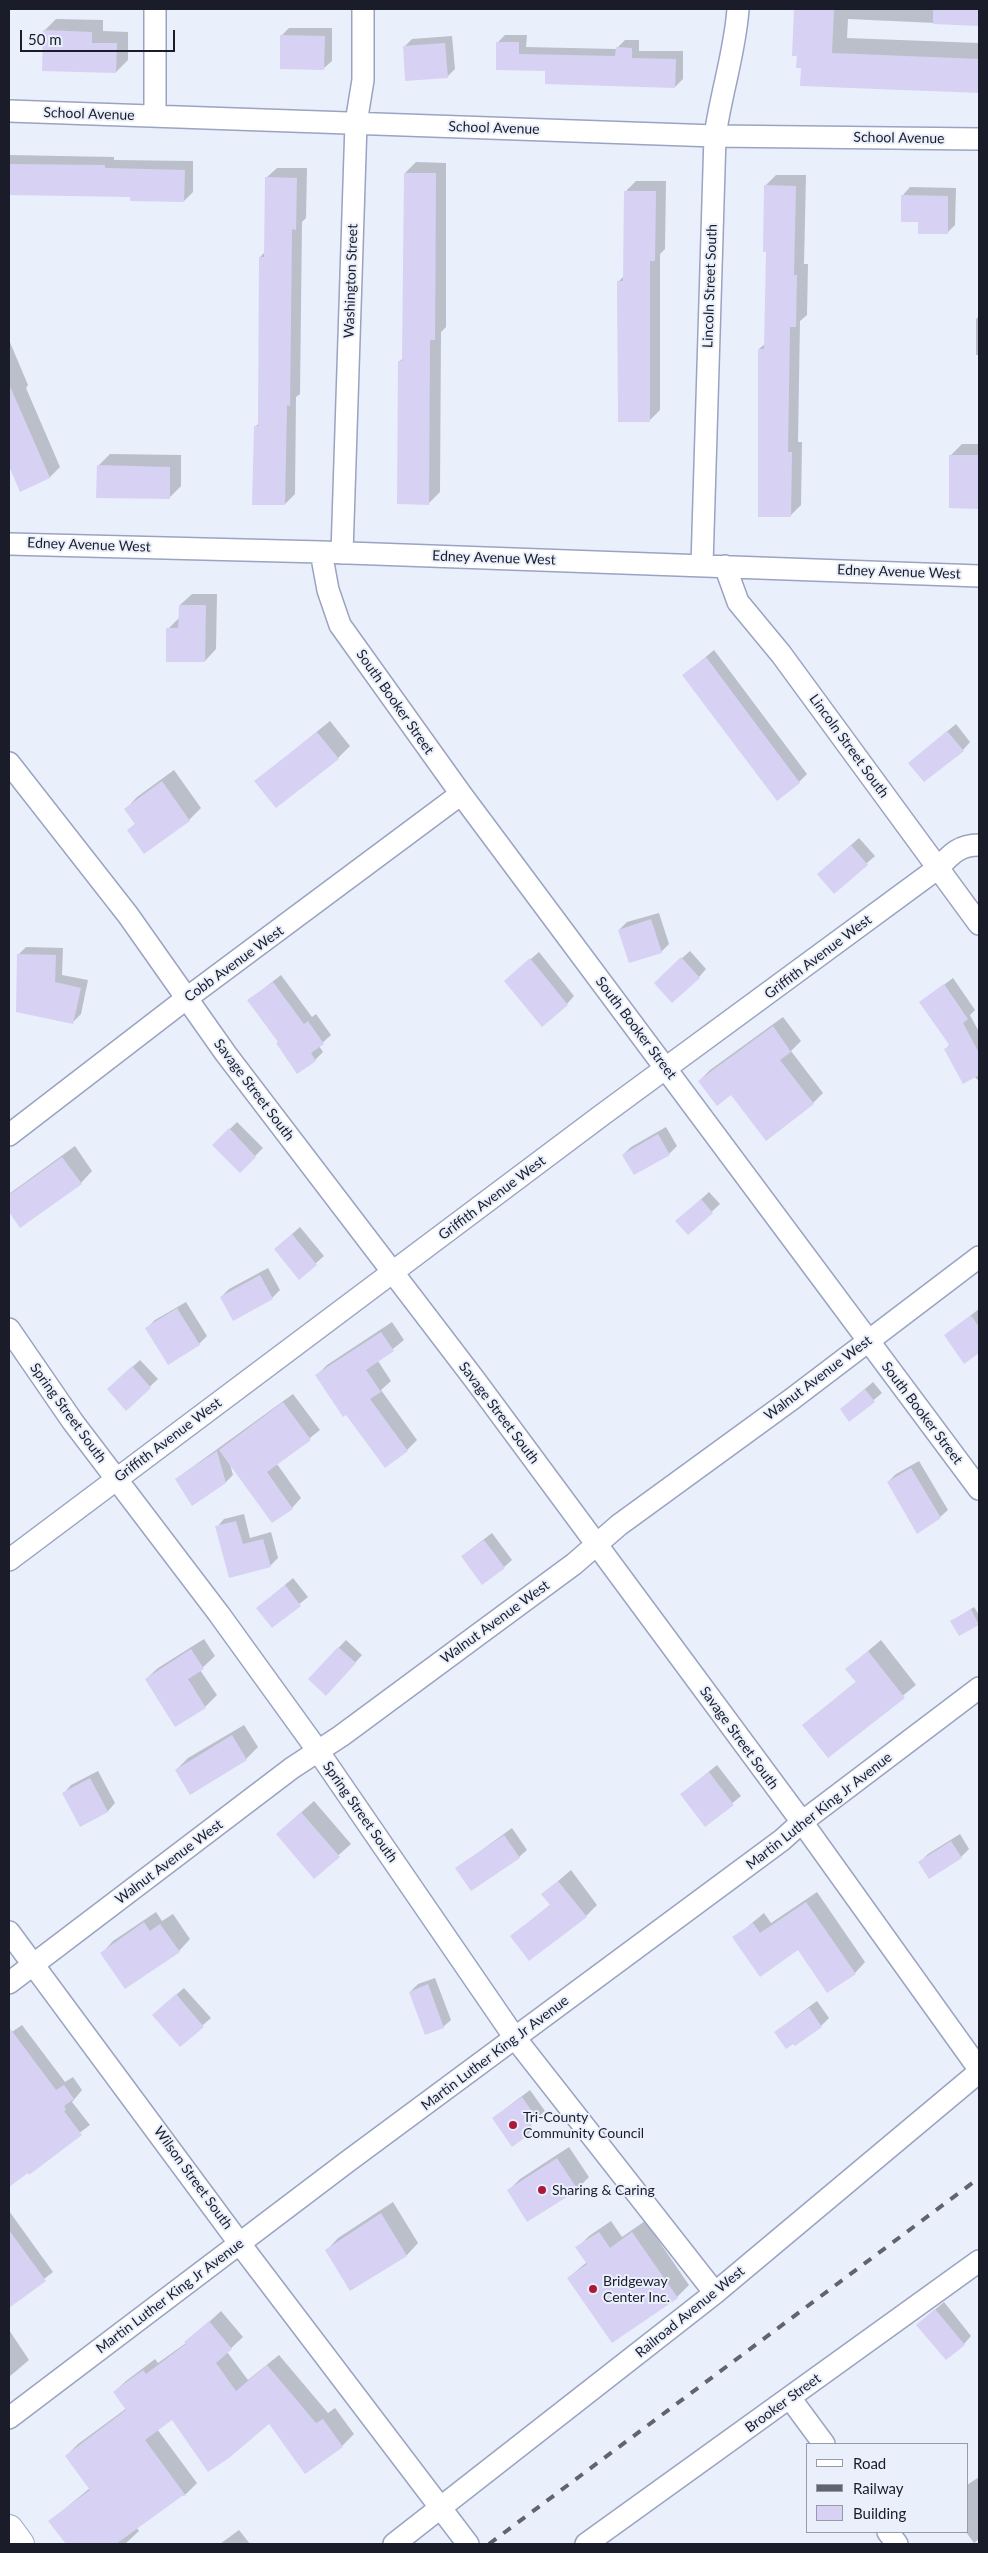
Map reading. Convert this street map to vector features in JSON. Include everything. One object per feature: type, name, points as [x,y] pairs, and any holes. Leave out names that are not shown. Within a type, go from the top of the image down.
[{"type":"street","points":[[155,9],[155,116]]},
{"type":"street","name":"Washington Street","points":[[331,553],[356,123],[363,80],[363,9]]},
{"type":"street","name":"Lincoln Street South","points":[[702,565],[715,136],[719,110],[736,41],[738,9]]},
{"type":"street","name":"School Avenue","points":[[9,111],[715,136],[979,139]]},
{"type":"street","name":"Edney Avenue West","points":[[9,544],[702,565],[979,576]]},
{"type":"street","name":"South Booker Street","points":[[331,553],[328,590],[340,625],[461,794],[668,1069],[867,1341],[979,1489]]},
{"type":"street","name":"Lincoln Street South","points":[[725,566],[738,602],[781,654],[979,924]]},
{"type":"street","name":"Savage Street South","points":[[9,763],[128,915],[226,1054],[481,1388],[597,1544],[802,1822],[979,2070]]},
{"type":"street","name":"Cobb Avenue West","points":[[9,1136],[187,998],[461,794]]},
{"type":"street","name":"Griffith Avenue West","points":[[9,1560],[602,1115],[668,1069],[938,868],[956,849],[979,845]]},
{"type":"street","name":"Walnut Avenue West","points":[[9,1983],[292,1768],[479,1634],[642,1508],[979,1257]]},
{"type":"street","name":"Spring Street South","points":[[9,1329],[73,1422],[219,1614],[318,1751],[515,2038],[714,2294]]},
{"type":"street","name":"Martin Luther King Jr Avenue","points":[[9,2418],[782,1840],[802,1822],[979,1688]]},
{"type":"street","name":"Wilson Street South","points":[[9,1932],[240,2244],[440,2510],[468,2544]]},
{"type":"street","name":"Railroad Avenue West","points":[[394,2544],[440,2510],[714,2294],[979,2070]]},
{"type":"street","name":"Brooker Street","points":[[586,2544],[979,2261]]},
{"type":"street","points":[[790,2398],[823,2443]]},
{"type":"street","points":[[9,2529],[20,2544]]},
{"type":"street","points":[[889,2533],[897,2544]]},
{"type":"building","points":[[794,9],[834,9],[832,53],[979,59],[979,93],[800,86],[801,68],[796,68],[797,56],[792,56]]},
{"type":"building","points":[[933,9],[979,9],[979,26],[933,24]]},
{"type":"building","points":[[43,30],[92,32],[92,43],[117,43],[116,73],[42,71]]},
{"type":"building","points":[[280,35],[325,36],[324,70],[280,69]]},
{"type":"building","points":[[496,42],[519,42],[519,54],[615,56],[616,47],[632,48],[632,58],[676,59],[675,88],[545,84],[545,71],[496,70]]},
{"type":"building","points":[[445,43],[448,78],[405,81],[403,46]]},
{"type":"building","points":[[9,164],[105,165],[105,168],[185,170],[184,202],[130,201],[130,197],[9,195]]},
{"type":"building","points":[[404,173],[436,173],[435,340],[430,340],[429,505],[397,504],[398,361],[402,361]]},
{"type":"building","points":[[265,177],[297,178],[296,230],[292,229],[290,406],[287,405],[285,505],[252,505],[254,426],[258,426],[259,257],[264,257]]},
{"type":"building","points":[[764,185],[796,186],[794,275],[797,275],[796,327],[790,327],[788,452],[792,452],[791,517],[758,517],[758,349],[764,349],[766,252],[763,252]]},
{"type":"building","points":[[624,191],[656,191],[655,261],[650,261],[650,422],[618,422],[617,281],[623,281]]},
{"type":"building","points":[[901,195],[948,196],[948,234],[918,234],[918,222],[901,222]]},
{"type":"building","points":[[9,384],[50,478],[20,492],[9,466]]},
{"type":"building","points":[[949,455],[979,455],[979,509],[949,508]]},
{"type":"building","points":[[97,465],[170,467],[170,499],[96,498]]},
{"type":"building","points":[[179,605],[206,605],[205,662],[166,662],[166,628],[178,628]]},
{"type":"building","points":[[706,657],[800,783],[777,801],[682,675]]},
{"type":"building","points":[[947,731],[964,751],[924,782],[908,763]]},
{"type":"building","points":[[317,732],[339,759],[276,808],[254,781]]},
{"type":"building","points":[[162,781],[190,821],[144,854],[127,830],[135,824],[124,809]]},
{"type":"building","points":[[851,845],[868,865],[834,894],[817,874]]},
{"type":"building","points":[[651,919],[662,953],[629,963],[618,930]]},
{"type":"building","points":[[17,954],[56,955],[55,982],[81,988],[73,1024],[16,1012]]},
{"type":"building","points":[[681,957],[700,978],[672,1003],[654,983]]},
{"type":"building","points":[[530,958],[568,1005],[542,1027],[504,981]]},
{"type":"building","points":[[273,982],[304,1024],[308,1021],[324,1044],[311,1053],[316,1061],[297,1074],[276,1043],[278,1042],[247,1000]]},
{"type":"building","points":[[944,984],[968,1019],[963,1023],[979,1053],[979,1075],[963,1084],[944,1049],[950,1046],[919,1002]]},
{"type":"building","points":[[773,1026],[791,1052],[780,1060],[814,1104],[766,1141],[731,1095],[717,1106],[698,1081]]},
{"type":"building","points":[[229,1128],[256,1157],[240,1173],[212,1145]]},
{"type":"building","points":[[658,1134],[670,1155],[634,1175],[622,1155]]},
{"type":"building","points":[[62,1157],[82,1184],[20,1228],[9,1212],[9,1195]]},
{"type":"building","points":[[701,1199],[713,1213],[688,1235],[675,1221]]},
{"type":"building","points":[[292,1234],[317,1265],[299,1280],[274,1249]]},
{"type":"building","points":[[260,1275],[273,1299],[233,1321],[220,1297]]},
{"type":"building","points":[[177,1308],[200,1345],[168,1365],[145,1328]]},
{"type":"building","points":[[971,1315],[979,1327],[979,1353],[964,1364],[944,1335]]},
{"type":"building","points":[[381,1332],[394,1351],[366,1370],[381,1392],[370,1399],[408,1451],[385,1468],[346,1415],[343,1417],[315,1375]]},
{"type":"building","points":[[132,1366],[151,1388],[126,1411],[107,1389]]},
{"type":"building","points":[[865,1389],[875,1402],[849,1422],[840,1409]]},
{"type":"building","points":[[283,1402],[311,1440],[267,1472],[293,1509],[272,1523],[219,1450]]},
{"type":"building","points":[[217,1451],[226,1483],[192,1506],[175,1479]]},
{"type":"building","points":[[911,1468],[941,1518],[917,1534],[887,1482]]},
{"type":"building","points":[[236,1521],[243,1544],[263,1539],[271,1567],[229,1578],[215,1526]]},
{"type":"building","points":[[484,1540],[505,1568],[482,1585],[461,1556]]},
{"type":"building","points":[[285,1585],[301,1606],[272,1628],[256,1608]]},
{"type":"building","points":[[971,1609],[979,1625],[959,1636],[950,1621]]},
{"type":"building","points":[[338,1647],[356,1663],[326,1696],[308,1679]]},
{"type":"building","points":[[191,1649],[204,1669],[188,1679],[206,1708],[175,1727],[145,1679]]},
{"type":"building","points":[[868,1651],[905,1698],[828,1758],[802,1725],[856,1682],[845,1669]]},
{"type":"building","points":[[232,1735],[247,1760],[190,1795],[175,1770]]},
{"type":"building","points":[[709,1772],[734,1805],[705,1827],[680,1794]]},
{"type":"building","points":[[90,1778],[108,1812],[80,1827],[62,1793]]},
{"type":"building","points":[[301,1812],[340,1857],[314,1879],[276,1834]]},
{"type":"building","points":[[504,1835],[520,1858],[471,1891],[455,1868]]},
{"type":"building","points":[[951,1841],[962,1858],[929,1879],[918,1862]]},
{"type":"building","points":[[558,1881],[587,1917],[529,1961],[510,1936],[550,1905],[541,1894]]},
{"type":"building","points":[[806,1902],[856,1974],[827,1993],[798,1950],[760,1977],[732,1937],[753,1923],[760,1933]]},
{"type":"building","points":[[144,1922],[150,1931],[160,1924],[180,1952],[125,1989],[100,1953]]},
{"type":"building","points":[[428,1984],[444,2028],[425,2035],[409,1992]]},
{"type":"building","points":[[176,1994],[204,2027],[180,2047],[152,2015]]},
{"type":"building","points":[[809,2008],[822,2027],[795,2046],[793,2044],[786,2049],[774,2032]]},
{"type":"building","points":[[9,2027],[56,2090],[64,2085],[74,2099],[64,2106],[66,2110],[64,2111],[82,2135],[29,2175],[28,2173],[9,2187]]},
{"type":"building","name":"Tri-County Community Council","points":[[522,2097],[538,2120],[522,2131],[526,2137],[512,2147],[492,2118]]},
{"type":"building","name":"Sharing & Caring","points":[[557,2158],[578,2190],[527,2222],[507,2190]]},
{"type":"building","points":[[381,2213],[407,2256],[350,2291],[325,2250]]},
{"type":"building","points":[[9,2230],[46,2281],[9,2308]]},
{"type":"building","name":"Bridgeway Center Inc.","points":[[599,2232],[610,2248],[632,2232],[678,2298],[612,2343],[567,2278],[587,2264],[575,2247]]},
{"type":"building","points":[[935,2309],[965,2345],[946,2360],[916,2325]]},
{"type":"building","points":[[209,2321],[232,2349],[216,2363],[236,2391],[267,2365],[316,2423],[323,2419],[343,2447],[305,2474],[269,2424],[229,2458],[208,2472],[172,2420],[145,2440],[186,2496],[182,2496],[116,2544],[66,2544],[48,2521],[90,2490],[65,2456],[126,2410],[113,2392],[143,2370],[146,2374],[186,2344],[184,2342]]},
{"type":"railway","points":[[489,2544],[979,2178]]},
{"type":"place","name":"Tri-County Community Council","points":[[513,2125]]},
{"type":"place","name":"Sharing & Caring","points":[[542,2190]]},
{"type":"place","name":"Bridgeway Center Inc.","points":[[593,2289]]}]
